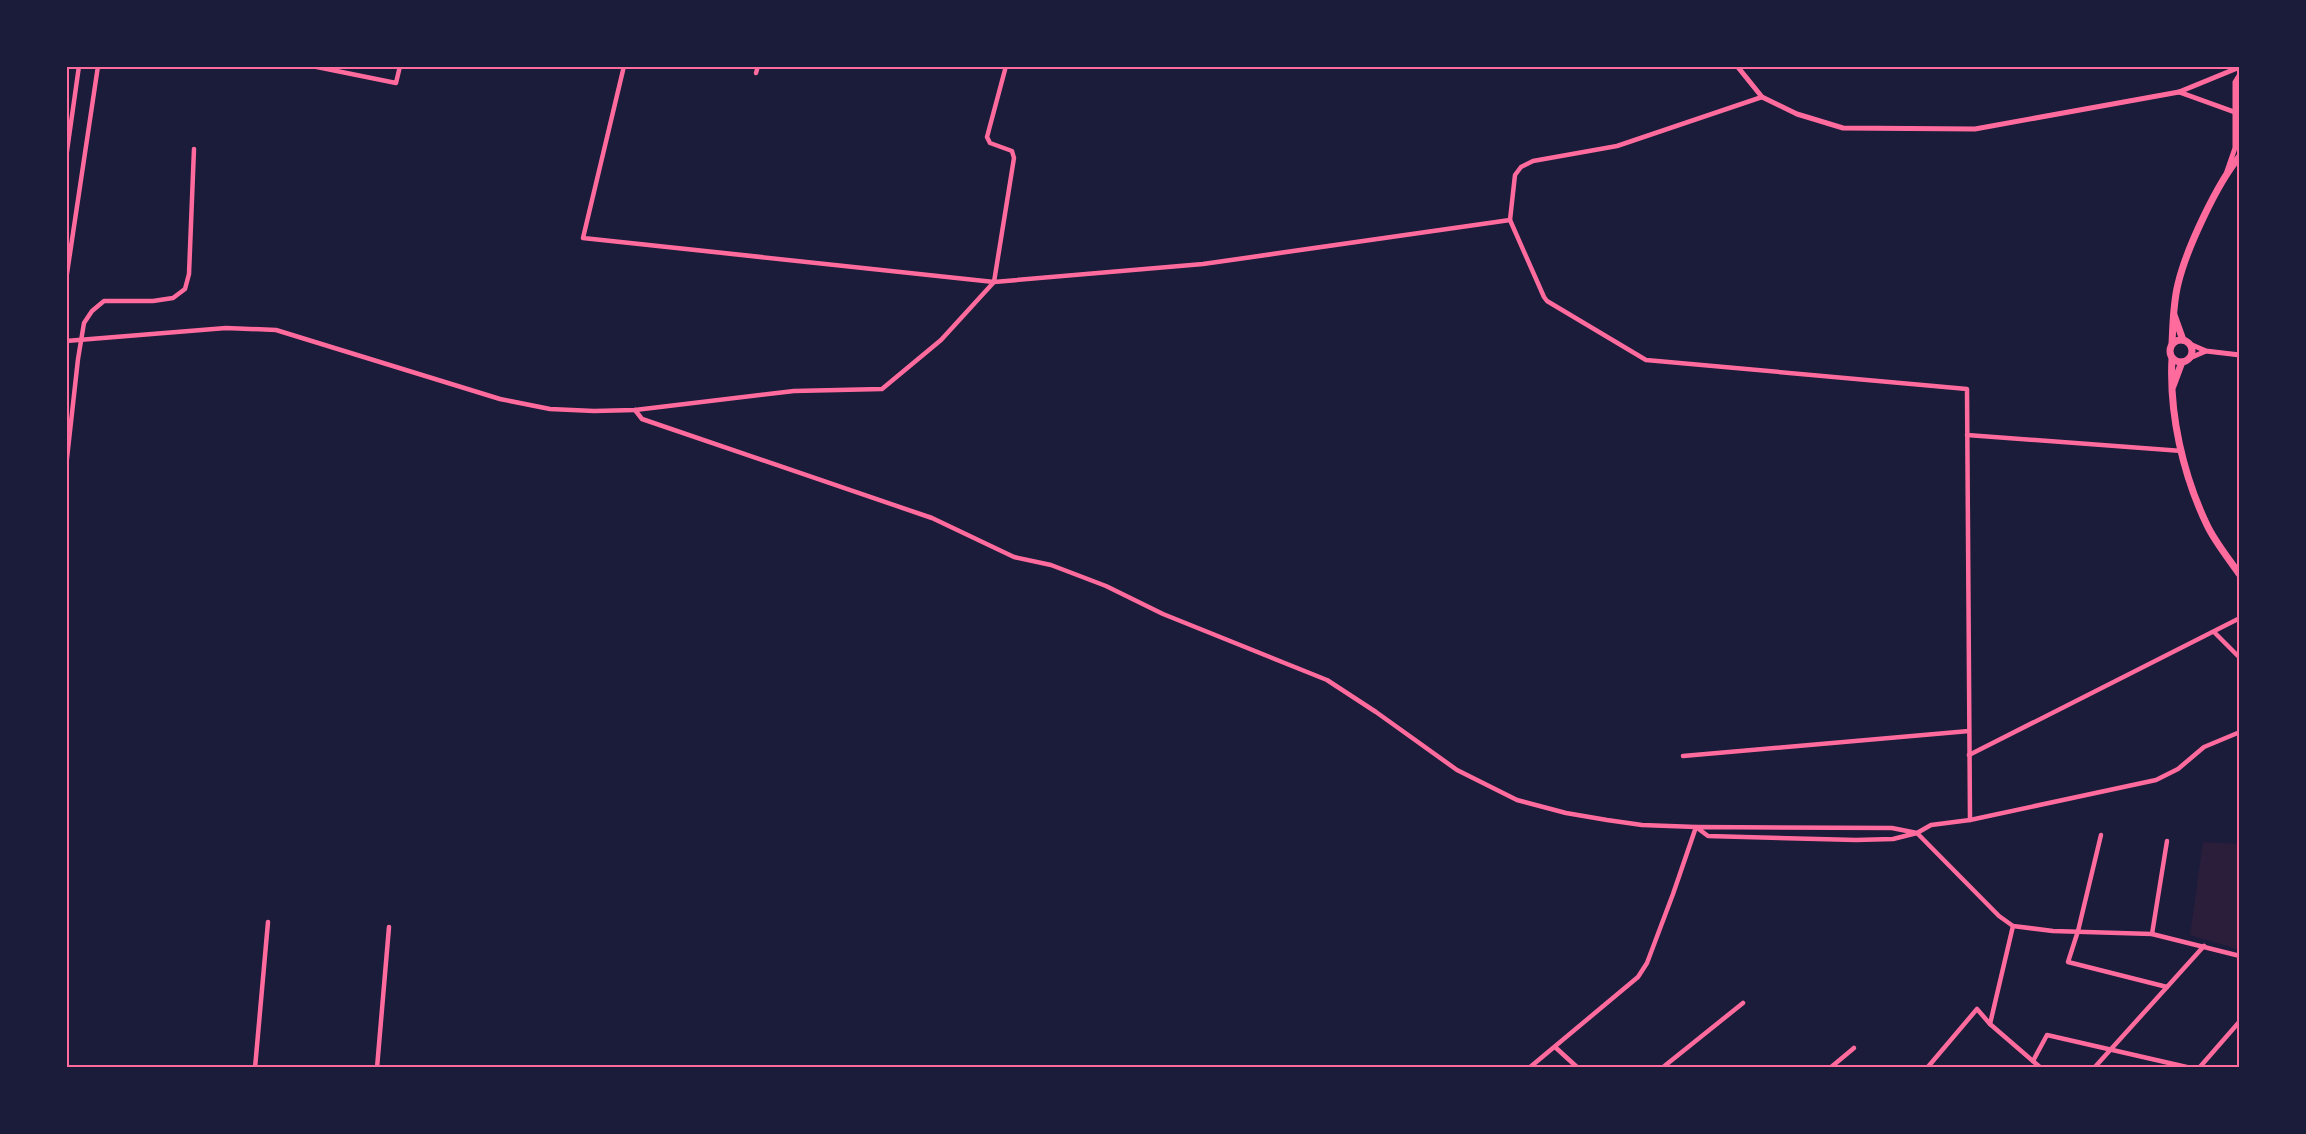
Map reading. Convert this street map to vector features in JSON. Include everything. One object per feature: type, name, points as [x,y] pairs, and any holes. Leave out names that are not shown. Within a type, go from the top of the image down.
[{"type":"main road","points":[[2240,156],[2227,171],[2195,237],[2178,284],[2172,344],[2169,351],[2172,358],[2173,406],[2187,473],[2207,526],[2240,575]]},
{"type":"main road","points":[[2172,389],[2182,362],[2190,358],[2192,351],[2174,313]]},
{"type":"main road","points":[[2172,344],[2177,340],[2187,342]]},
{"type":"main road","points":[[2172,358],[2182,362]]},
{"type":"street","points":[[66,158],[79,66]]},
{"type":"street","points":[[66,280],[98,66]]},
{"type":"street","points":[[312,66],[396,83],[400,66]]},
{"type":"street","points":[[624,66],[583,238],[994,282],[1203,264],[1510,220]]},
{"type":"street","points":[[756,73],[758,66]]},
{"type":"street","points":[[66,341],[226,328],[276,330],[500,399],[550,409],[634,410],[794,392],[882,389],[941,340],[994,282],[1014,158],[1012,151],[990,143],[987,138],[1006,66]]},
{"type":"street","points":[[1737,66],[1762,97],[1797,114],[1843,128],[1975,129],[2179,92],[2240,66]]},
{"type":"street","points":[[2227,171],[2235,148],[2238,113],[2235,82],[2240,74]]},
{"type":"street","points":[[2179,92],[2238,113]]},
{"type":"street","points":[[1762,97],[1617,146],[1533,161],[1521,166],[1515,175],[1510,220],[1547,301],[1646,360],[1967,389],[1970,820]]},
{"type":"street","points":[[66,467],[78,359],[84,323],[92,311],[104,302],[153,302],[173,298],[185,289],[189,274],[194,149]]},
{"type":"street","points":[[2187,342],[2206,351],[2240,355]]},
{"type":"street","points":[[2190,358],[2206,351]]},
{"type":"street","points":[[634,410],[642,419],[932,518],[1014,557],[1051,565],[1106,586],[1162,614],[1327,680],[1457,770],[1517,800],[1566,813],[1653,826],[1892,828],[1917,833],[1999,916],[2013,926],[2053,931],[2152,934],[2240,956]]},
{"type":"street","points":[[1967,435],[2182,451]]},
{"type":"street","points":[[1969,755],[2240,618]]},
{"type":"street","points":[[2214,632],[2240,658]]},
{"type":"street","points":[[1683,756],[1969,731]]},
{"type":"street","points":[[1696,827],[1708,836],[1893,839],[1917,833],[1931,825],[1970,820],[2156,780],[2178,769],[2204,747],[2240,732]]},
{"type":"street","points":[[1529,1068],[1638,977],[1647,963],[1674,894],[1696,827]]},
{"type":"street","points":[[2101,835],[2078,931],[2068,962],[2167,987]]},
{"type":"street","points":[[2152,934],[2167,841]]},
{"type":"street","points":[[255,1068],[268,922]]},
{"type":"street","points":[[1990,1024],[2013,926]]},
{"type":"street","points":[[377,1068],[389,927]]},
{"type":"street","points":[[2094,1068],[2204,946]]},
{"type":"street","points":[[1662,1068],[1743,1003]]},
{"type":"street","points":[[1927,1068],[1977,1009],[1990,1024],[2041,1068]]},
{"type":"street","points":[[2199,1068],[2240,1021]]},
{"type":"street","points":[[2033,1061],[2047,1035],[2191,1068]]},
{"type":"street","points":[[1555,1047],[1578,1068]]},
{"type":"street","points":[[1830,1068],[1854,1048]]},
{"type":"shaded area","points":[[2203,842],[2240,844],[2240,950],[2190,935]]}]
